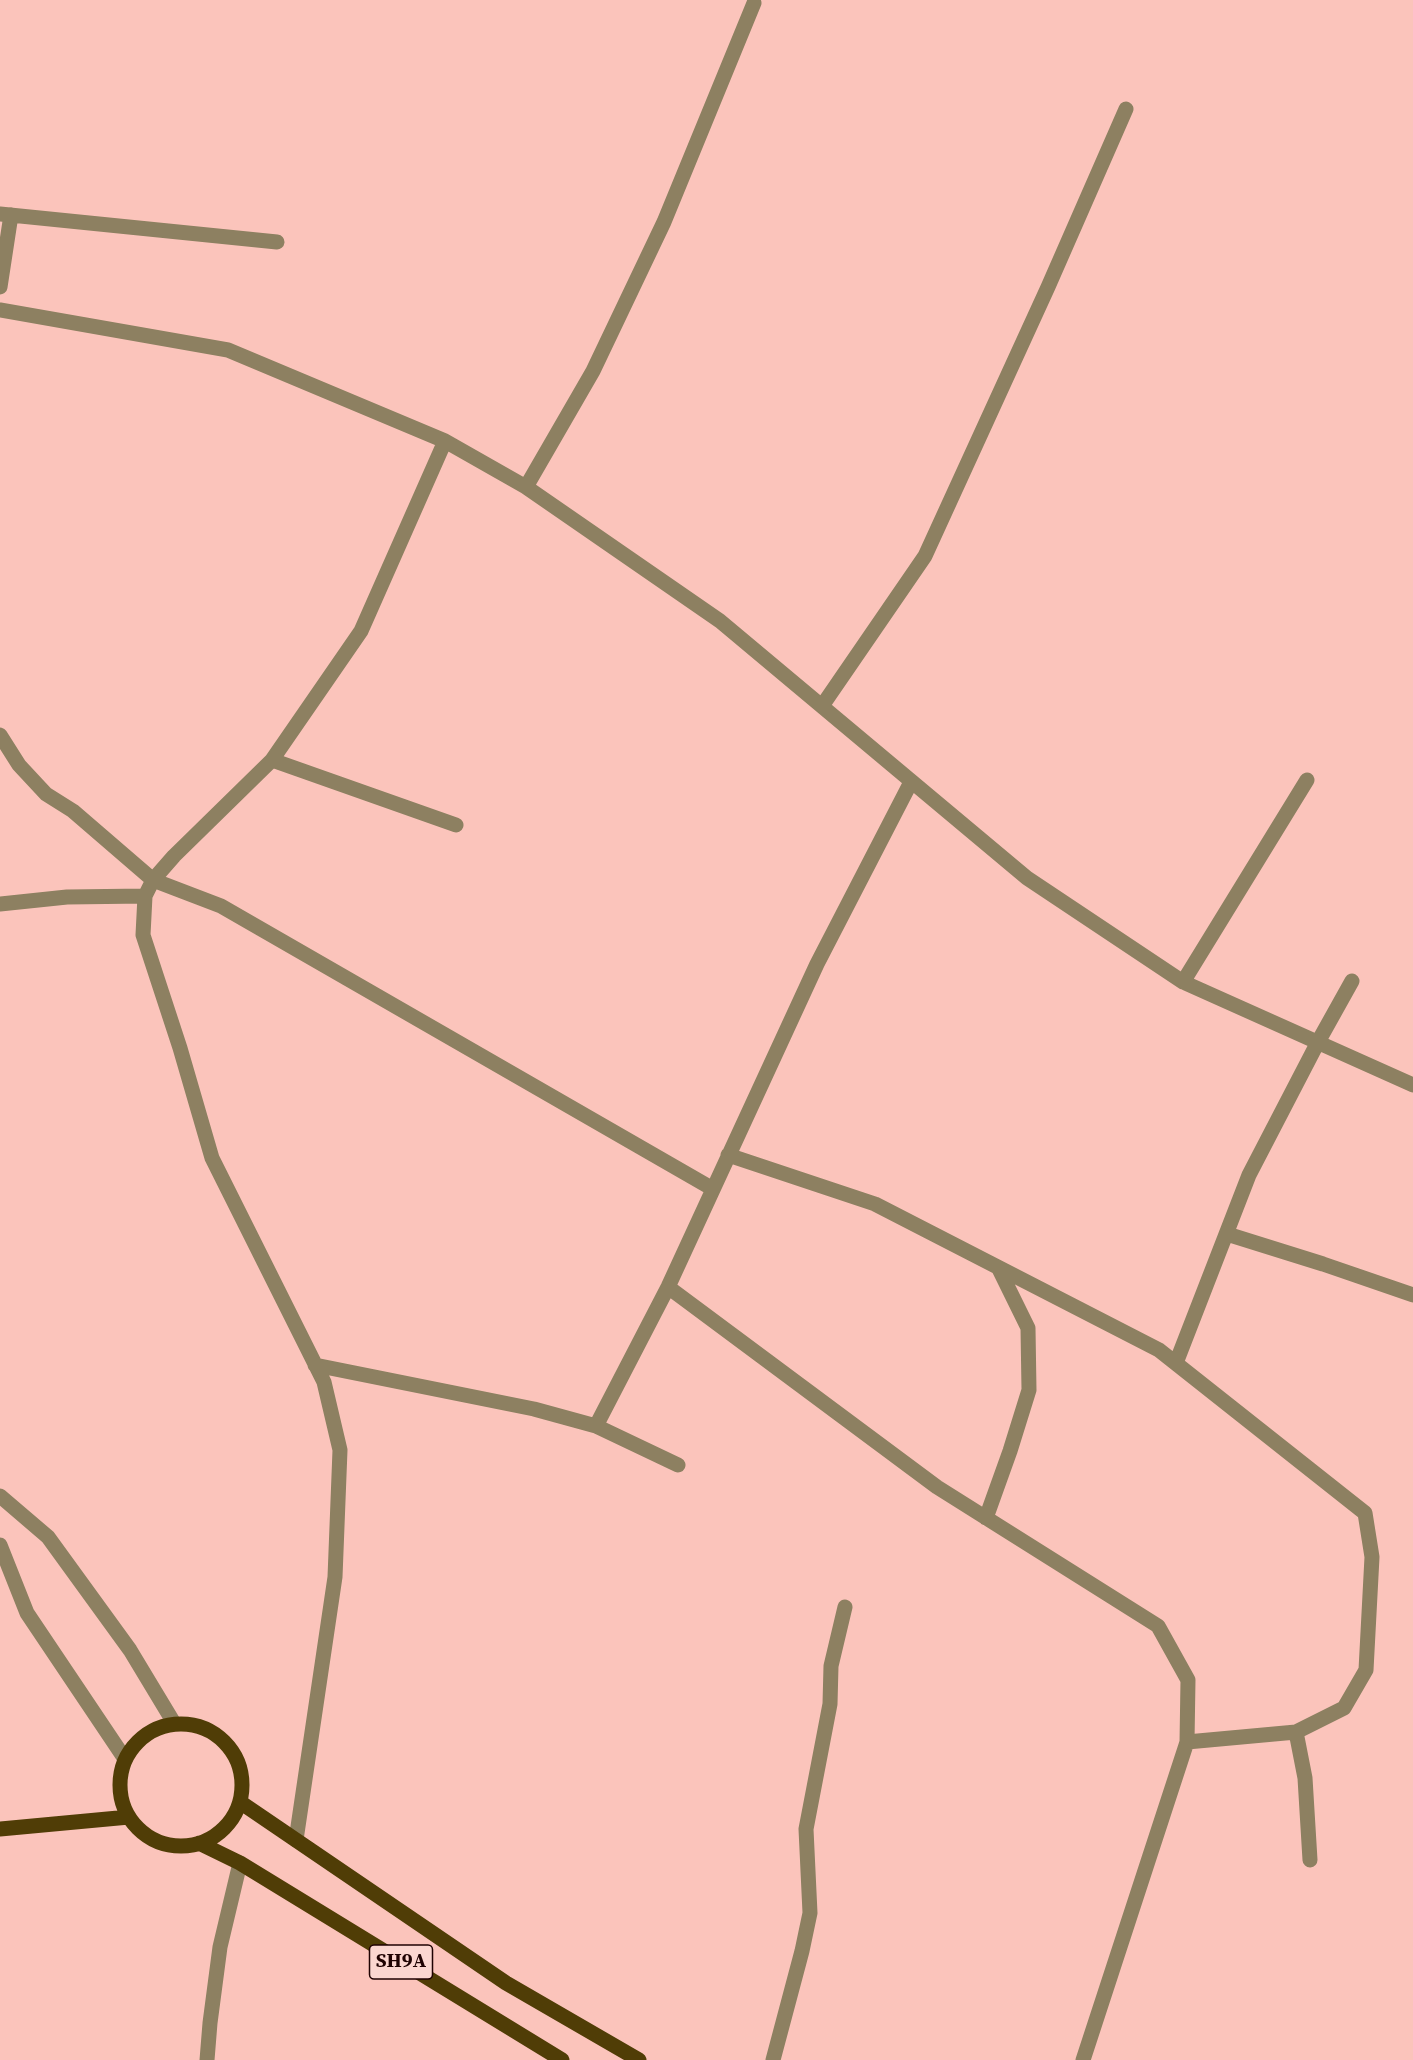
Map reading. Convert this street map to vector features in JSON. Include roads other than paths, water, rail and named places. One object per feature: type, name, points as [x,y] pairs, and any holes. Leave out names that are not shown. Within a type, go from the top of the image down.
[{"type":"main road","points":[[174,1724],[194,1724],[213,1732],[228,1745],[239,1762],[243,1782],[240,1802],[231,1821],[217,1835],[199,1843],[179,1846],[159,1842],[142,1832],[129,1816],[121,1798],[120,1778],[125,1759],[137,1742],[154,1730],[174,1724]]},
{"type":"main road","points":[[240,1802],[506,1983],[639,2060]]},
{"type":"main road","points":[[0,1829],[129,1816]]},
{"type":"main road","points":[[199,1843],[240,1863]]},
{"type":"main road","name":"SH9A","points":[[240,1863],[562,2060]]},
{"type":"street","points":[[526,487],[593,371],[659,233],[754,3]]},
{"type":"street","points":[[822,706],[925,556],[1048,287],[1126,109]]},
{"type":"street","points":[[0,287],[6,215],[277,242]]},
{"type":"street","points":[[0,310],[228,350],[446,441],[526,487],[720,621],[1027,878],[1183,982],[1413,1085]]},
{"type":"street","points":[[296,1840],[335,1577],[340,1450],[324,1382],[212,1158],[180,1048],[143,934],[145,896],[153,880],[174,856],[272,760],[361,631],[446,441]]},
{"type":"street","points":[[0,735],[19,765],[46,795],[73,811],[153,880],[221,906],[713,1189]]},
{"type":"street","points":[[272,760],[456,825]]},
{"type":"street","points":[[1183,982],[1307,780]]},
{"type":"street","points":[[596,1426],[668,1287],[816,964],[911,782]]},
{"type":"street","points":[[0,904],[67,897],[145,896]]},
{"type":"street","points":[[1176,1363],[1250,1174],[1352,981]]},
{"type":"street","points":[[728,1155],[875,1204],[1159,1350],[1365,1513],[1372,1557],[1366,1670],[1344,1708],[1296,1732],[1187,1742]]},
{"type":"street","points":[[1227,1234],[1413,1295]]},
{"type":"street","points":[[986,1518],[1029,1390],[1028,1328],[998,1268]]},
{"type":"street","points":[[668,1287],[937,1487],[1158,1626],[1188,1680],[1187,1742],[1083,2060]]},
{"type":"street","points":[[315,1365],[534,1409],[596,1426],[678,1465]]},
{"type":"street","points":[[0,1496],[48,1537],[130,1650],[174,1724]]},
{"type":"street","points":[[0,1545],[27,1613],[125,1759]]},
{"type":"street","points":[[774,2060],[810,1913],[806,1828],[830,1704],[831,1666],[845,1607]]},
{"type":"street","points":[[1296,1732],[1305,1778],[1310,1860]]},
{"type":"street","points":[[207,2060],[220,1947],[240,1863]]}]
